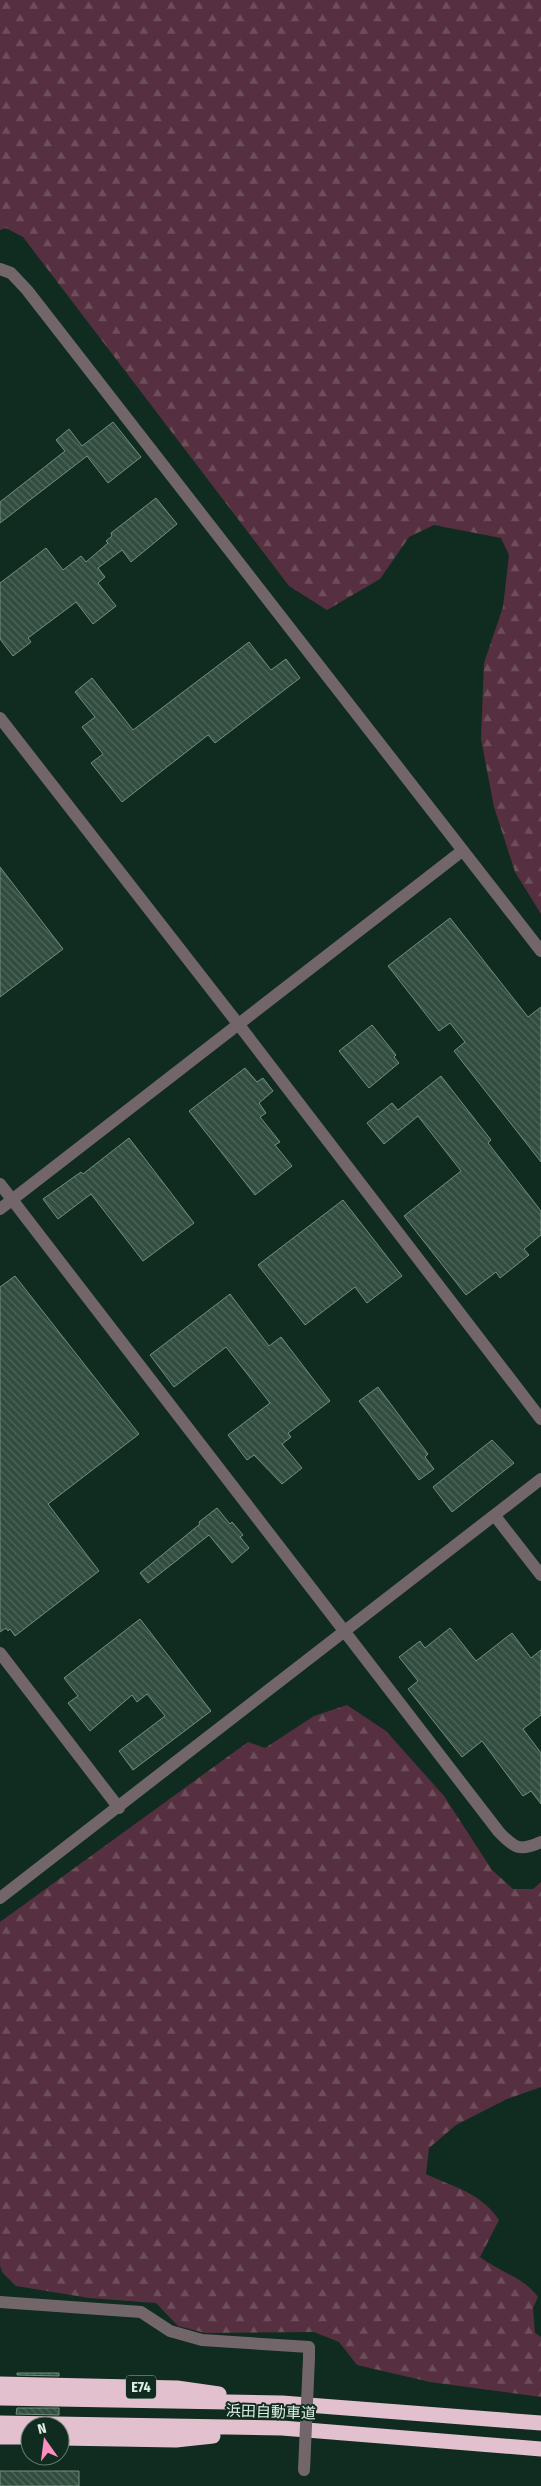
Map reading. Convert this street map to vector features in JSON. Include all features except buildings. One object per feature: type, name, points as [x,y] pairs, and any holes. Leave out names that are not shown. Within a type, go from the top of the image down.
[{"type":"highway","name":"E74","points":[[0,2384],[177,2388],[282,2403]]},
{"type":"highway","name":"浜田自動車道","points":[[0,2398],[282,2403],[541,2422]]},
{"type":"highway","name":"浜田自動車道","points":[[0,2423],[282,2428],[541,2449]]},
{"type":"highway","points":[[70,2438],[176,2440],[282,2428]]},
{"type":"highway","points":[[0,2437],[20,2437]]},
{"type":"street","points":[[0,269],[11,273],[28,290],[541,952]]},
{"type":"street","points":[[0,718],[239,1025],[541,1419]]},
{"type":"street","points":[[0,1208],[239,1025],[462,850]]},
{"type":"street","points":[[0,1184],[499,1832],[513,1846],[523,1848],[541,1842]]},
{"type":"street","points":[[0,1898],[345,1634],[541,1480]]},
{"type":"street","points":[[495,1516],[541,1575]]},
{"type":"street","points":[[0,1653],[119,1808]]},
{"type":"street","points":[[0,2302],[141,2312],[170,2331],[202,2340],[309,2347],[304,2470]]},
{"type":"green space","points":[[0,0],[541,0],[541,914],[515,872],[494,807],[481,739],[484,663],[503,607],[509,555],[501,538],[434,525],[409,537],[380,579],[327,610],[289,586],[23,237],[6,228],[0,230]]},
{"type":"green space","points":[[347,1705],[386,1731],[444,1796],[492,1870],[513,1889],[533,1889],[541,1882],[541,2087],[507,2099],[456,2125],[429,2148],[426,2174],[475,2197],[484,2203],[499,2220],[480,2257],[519,2280],[533,2290],[538,2297],[533,2308],[535,2333],[541,2337],[541,2397],[430,2382],[357,2365],[339,2342],[314,2332],[205,2333],[178,2326],[156,2303],[89,2298],[16,2286],[2,2272],[0,2265],[0,1922],[248,1742],[265,1748],[314,1716]]}]
